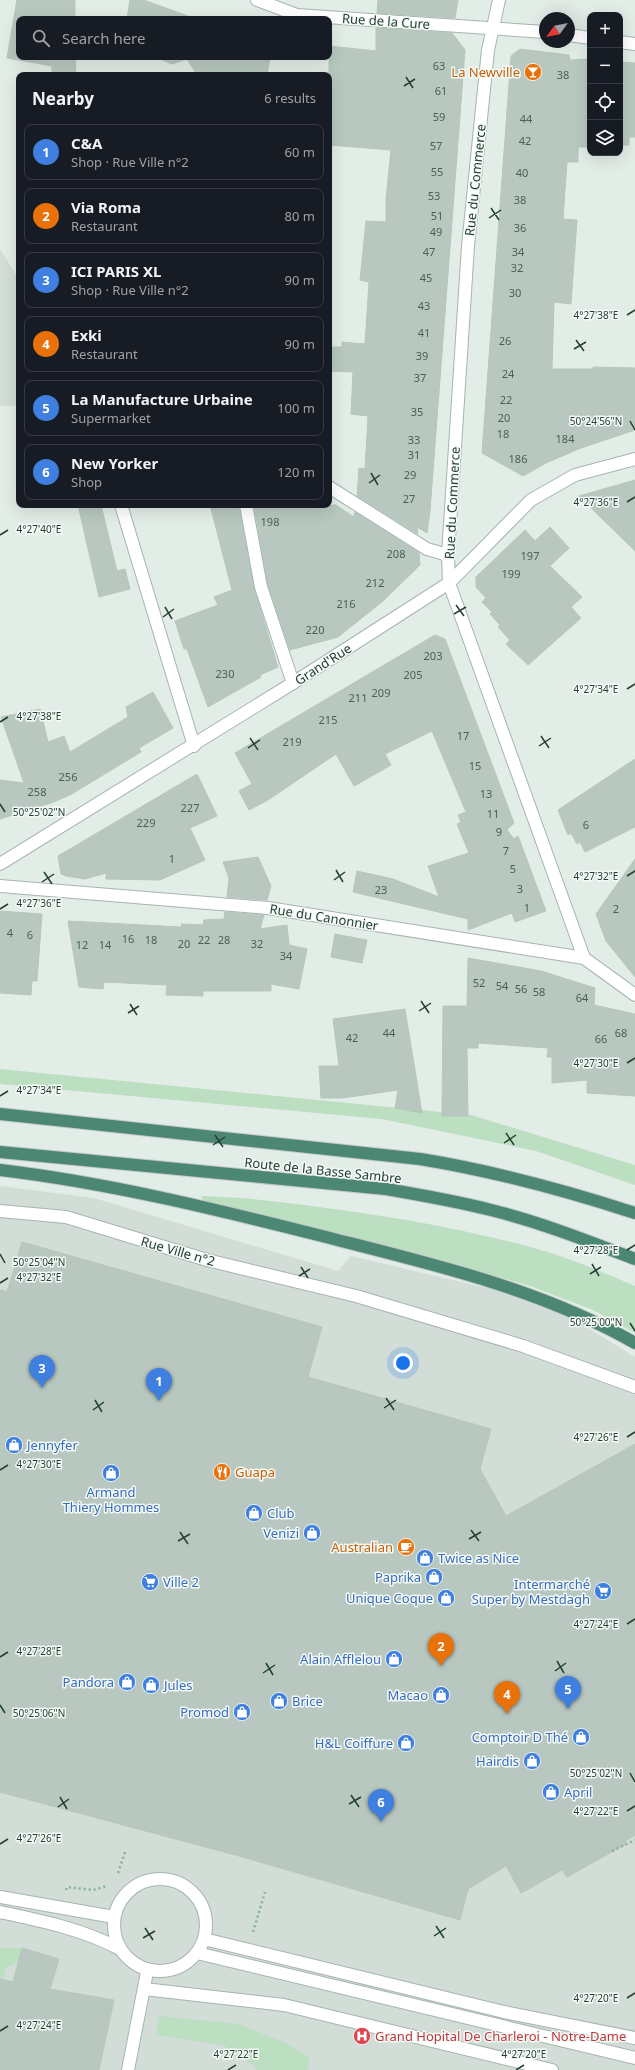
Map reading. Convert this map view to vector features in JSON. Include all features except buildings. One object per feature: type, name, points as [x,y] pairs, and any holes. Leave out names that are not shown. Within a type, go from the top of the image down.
[{"type":"highway","name":"Route de la Basse Sambre","points":[[0,1114],[412,1158],[458,1165],[535,1182],[635,1213]]},
{"type":"highway","name":"Route de la Basse Sambre","points":[[0,1152],[386,1189],[440,1198],[491,1210],[576,1236],[635,1259]]},
{"type":"highway","points":[[0,1170],[54,1177],[165,1198],[380,1250],[509,1287],[568,1310],[635,1343]]},
{"type":"street","name":"Rue de la Cure","points":[[257,0],[297,15],[313,16]]},
{"type":"street","name":"Rue du Commerce","points":[[499,0],[488,50],[468,246],[448,555],[449,583],[584,958]]},
{"type":"street","name":"Rue de la Cure","points":[[332,17],[494,27],[539,31]]},
{"type":"street","points":[[575,36],[587,38]]},
{"type":"street","points":[[623,42],[635,44]]},
{"type":"street","name":"Grand'Rue","points":[[0,864],[194,746],[449,583],[531,500],[575,475],[635,459]]},
{"type":"street","points":[[332,489],[427,548],[448,555]]},
{"type":"street","points":[[122,508],[194,746]]},
{"type":"street","points":[[247,508],[261,587],[293,683]]},
{"type":"street","name":"Rue du Canonnier","points":[[0,886],[268,908],[584,958],[635,995]]},
{"type":"street","name":"Rue Ville n°2","points":[[0,1212],[66,1217],[208,1260],[356,1296],[523,1346],[635,1387]]},
{"type":"street","points":[[160,1879],[181,1884],[198,1898],[206,1918],[204,1940],[197,1953],[182,1966],[173,1970],[147,1972],[129,1960],[120,1949],[115,1936],[114,1917],[118,1904],[125,1894],[136,1885],[148,1880],[160,1879]]},
{"type":"street","points":[[0,1897],[114,1917]]},
{"type":"street","points":[[0,1912],[58,1924],[98,1937],[120,1949]]},
{"type":"street","points":[[204,1940],[504,2012],[635,2038]]},
{"type":"street","points":[[197,1953],[635,2058]]},
{"type":"street","points":[[128,2070],[147,1972]]},
{"type":"street","points":[[144,1989],[284,2005],[552,2070]]},
{"type":"path","points":[[612,1851],[635,1840]]},
{"type":"path","points":[[118,1873],[125,1852]]},
{"type":"path","points":[[66,1890],[67,1886],[93,1890],[107,1886]]},
{"type":"path","points":[[253,1934],[265,1892]]},
{"type":"shaded area","points":[[0,249],[16,275],[16,406],[0,406]]},
{"type":"shaded area","points":[[0,1186],[94,1198],[338,1271],[351,1256],[546,1302],[635,1357],[635,2070],[0,2070]]},
{"type":"green space","points":[[0,1069],[471,1115],[635,1165],[635,1185],[536,1151],[382,1119],[0,1084]]},
{"type":"green space","points":[[201,1196],[274,1201],[390,1217],[474,1233],[546,1252],[635,1286],[635,1333],[593,1310],[530,1286],[441,1260],[325,1231],[206,1207]]},
{"type":"green space","points":[[0,1948],[23,1948],[18,1962],[6,1968],[0,1989]]},
{"type":"green space","points":[[159,2016],[239,2024],[288,2044],[310,2058],[307,2070],[257,2070],[253,2065],[223,2045],[156,2035]]},
{"type":"place","name":"La Newville","points":[[533,72]]},
{"type":"place","name":"ICI PARIS XL","points":[[42,1388]]},
{"type":"place","name":"C&A","points":[[159,1401]]},
{"type":"place","name":"Jennyfer","points":[[14,1445]]},
{"type":"place","name":"Guapa","points":[[222,1472]]},
{"type":"place","name":"Armand Thiery Hommes","points":[[111,1473]]},
{"type":"place","name":"Club","points":[[254,1513]]},
{"type":"place","name":"Venizi","points":[[312,1533]]},
{"type":"place","name":"Australian","points":[[406,1547]]},
{"type":"place","name":"Twice as Nice","points":[[425,1558]]},
{"type":"place","name":"Paprika","points":[[434,1577]]},
{"type":"place","name":"Ville 2","points":[[150,1582]]},
{"type":"place","name":"Intermarché Super by Mestdagh","points":[[603,1591]]},
{"type":"place","name":"Unique Coque","points":[[446,1598]]},
{"type":"place","name":"Alain Afflelou","points":[[394,1659]]},
{"type":"place","name":"Via Roma","points":[[441,1666]]},
{"type":"place","name":"Pandora","points":[[127,1682]]},
{"type":"place","name":"Jules","points":[[151,1685]]},
{"type":"place","name":"Macao","points":[[441,1695]]},
{"type":"place","name":"Brice","points":[[279,1701]]},
{"type":"place","name":"La Manufacture Urbaine","points":[[568,1709]]},
{"type":"place","name":"Promod","points":[[242,1712]]},
{"type":"place","name":"Exki","points":[[507,1714]]},
{"type":"place","name":"Comptoir D Thé","points":[[581,1737]]},
{"type":"place","name":"H&L Coiffure","points":[[406,1743]]},
{"type":"place","name":"Hairdis","points":[[532,1761]]},
{"type":"place","name":"April","points":[[551,1792]]},
{"type":"place","name":"New Yorker","points":[[381,1822]]},
{"type":"place","name":"Grand Hopital De Charleroi - Notre-Dame","points":[[362,2036]]}]
